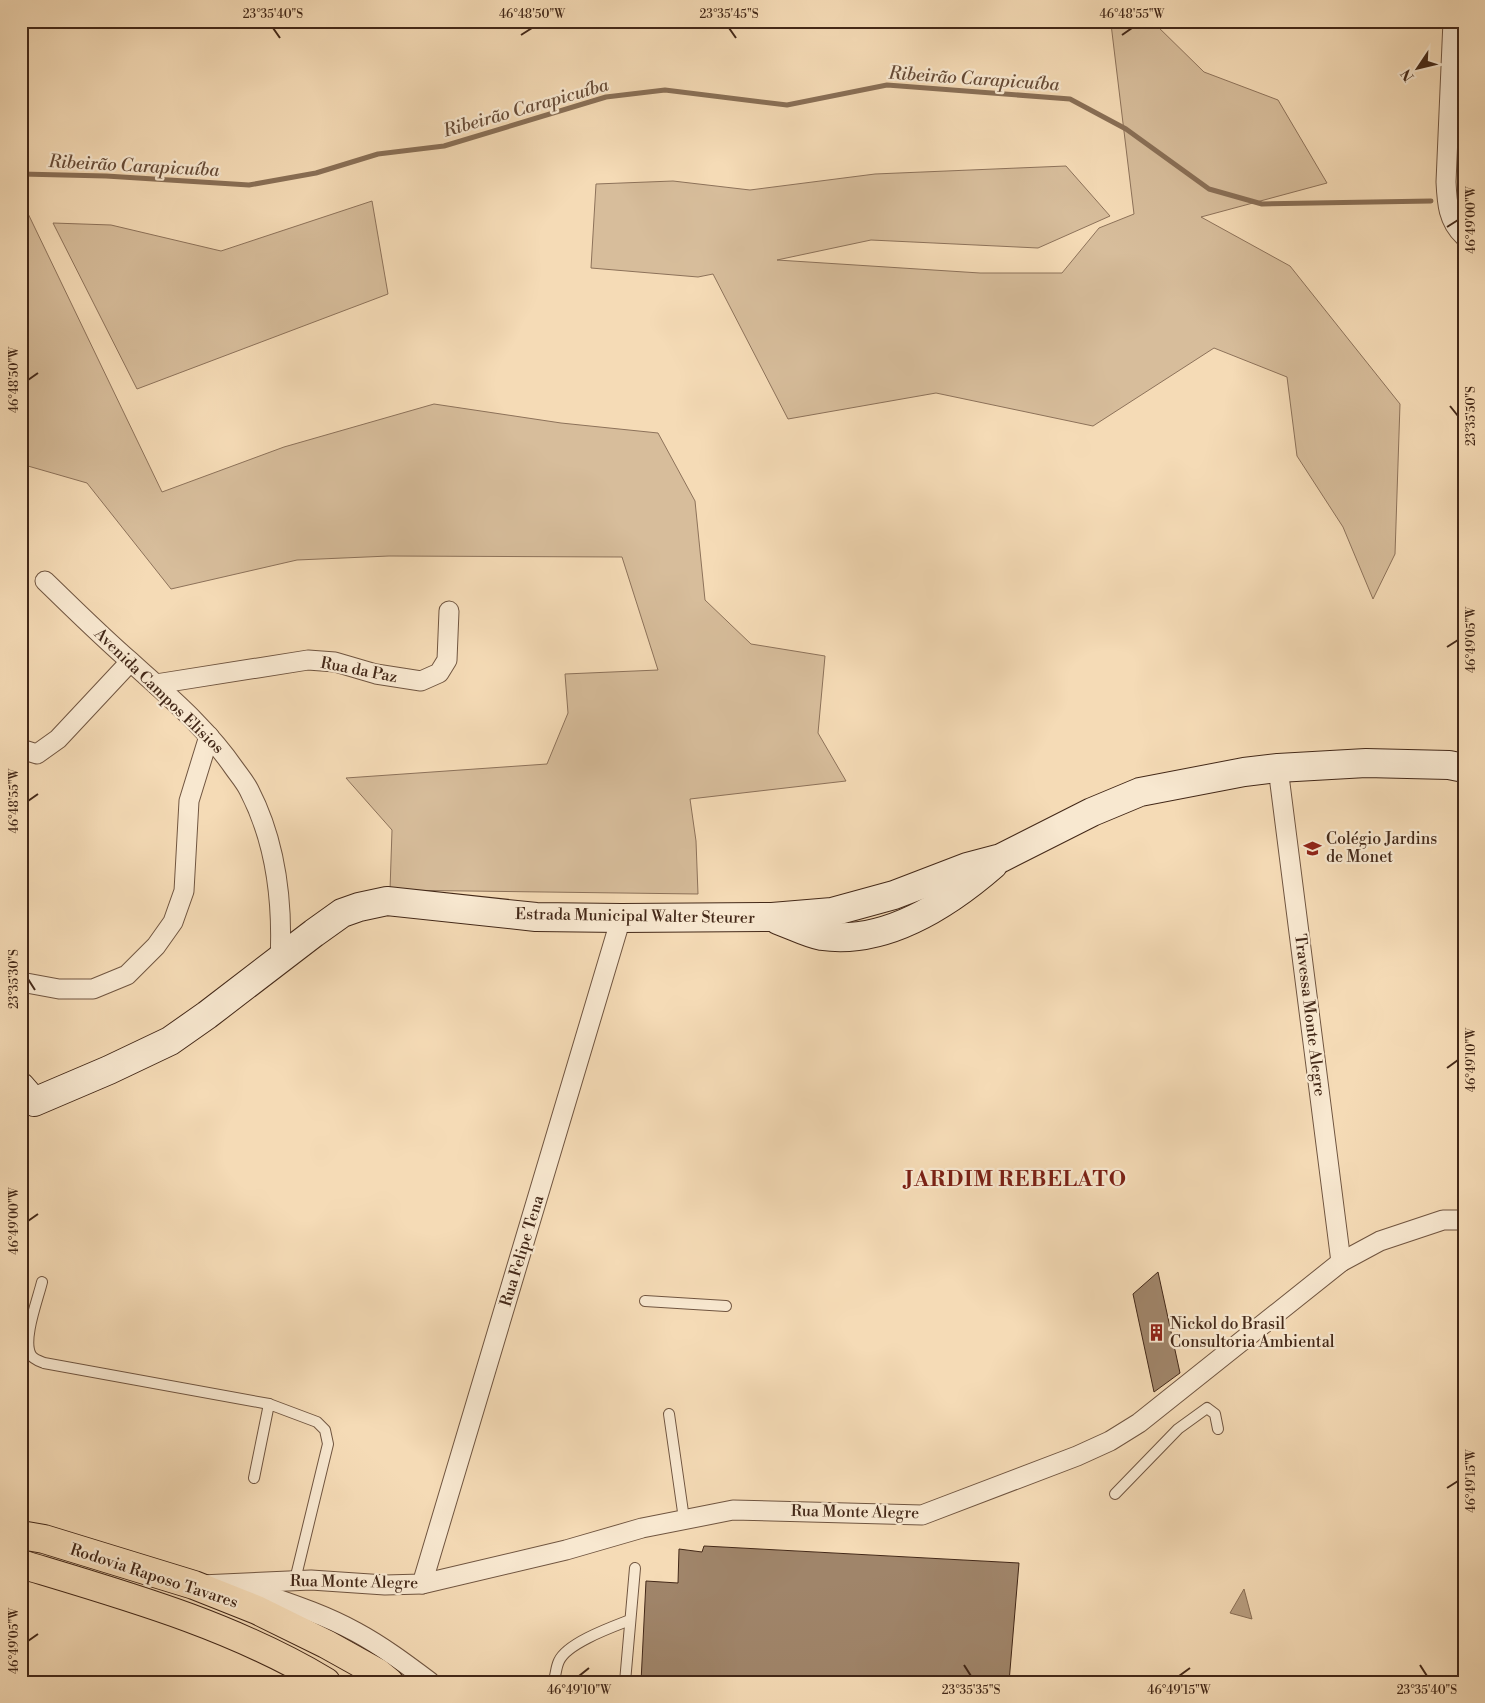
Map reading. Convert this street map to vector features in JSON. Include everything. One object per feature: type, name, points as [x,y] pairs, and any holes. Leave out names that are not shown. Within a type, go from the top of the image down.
[{"type":"highway","name":"Rodovia Raposo Tavares","points":[[21,1535],[44,1539],[194,1585],[266,1614],[326,1644],[389,1682]]},
{"type":"highway","name":"Rodovia Raposo Tavares","points":[[21,1564],[148,1602],[224,1630],[307,1675],[326,1682]]},
{"type":"highway","points":[[21,1582],[99,1588]]},
{"type":"street","points":[[1453,21],[1446,182],[1448,209],[1458,231],[1464,236]]},
{"type":"street","name":"Avenida Campos Elisios","points":[[44,581],[218,744],[248,788],[265,825],[278,880],[282,926],[280,960]]},
{"type":"street","name":"Rua da Paz","points":[[156,684],[308,660],[335,662],[376,674],[421,681],[439,673],[447,660],[449,612]]},
{"type":"street","points":[[21,750],[37,754],[58,739],[130,662]]},
{"type":"street","points":[[21,982],[59,989],[93,989],[127,975],[156,946],[172,922],[184,891],[189,801],[209,736]]},
{"type":"street","name":"Estrada Municipal Walter Steurer","points":[[25,1099],[110,1070],[170,1041],[342,913],[359,907],[387,902],[536,917],[772,918],[820,936],[848,936],[878,932],[901,925],[936,907],[971,884],[1001,858],[1092,812],[1140,792],[1244,772],[1278,768],[1366,763],[1448,765],[1464,768]]},
{"type":"street","name":"Travessa Monte Alegre","points":[[1278,768],[1341,1262]]},
{"type":"street","name":"Rua Felipe Tena","points":[[422,1584],[621,918]]},
{"type":"street","name":"Rua Monte Alegre","points":[[194,1585],[303,1580],[385,1585],[422,1584],[557,1552],[642,1528],[733,1510],[922,1515],[1077,1456],[1110,1441],[1140,1423],[1341,1262],[1380,1241],[1443,1220],[1464,1220]]},
{"type":"street","points":[[303,1580],[320,1615]]},
{"type":"street","points":[[232,1583],[320,1615],[356,1632],[408,1665],[430,1682]]},
{"type":"lane","points":[[42,1282],[28,1337],[29,1350],[32,1357],[44,1363],[269,1404],[317,1422],[325,1430],[328,1444],[303,1580]]},
{"type":"lane","points":[[645,1301],[726,1306]]},
{"type":"lane","points":[[254,1478],[269,1404]]},
{"type":"lane","points":[[1114,1494],[1178,1428],[1206,1408],[1215,1414],[1218,1429]]},
{"type":"lane","points":[[668,1414],[684,1519]]},
{"type":"lane","points":[[625,1682],[635,1568]]},
{"type":"lane","points":[[554,1681],[558,1670],[558,1663],[567,1652],[590,1637],[630,1620]]},
{"type":"lane","points":[[574,1682],[586,1682]]},
{"type":"shaded area","points":[[1153,22],[1204,72],[1278,100],[1327,183],[1201,217],[1290,266],[1400,404],[1395,554],[1373,599],[1343,527],[1297,456],[1287,377],[1214,348],[1093,426],[936,393],[788,419],[713,274],[698,277],[591,268],[596,184],[673,181],[750,190],[875,174],[1066,166],[1110,216],[1038,248],[871,240],[777,260],[980,273],[1062,273],[1099,228],[1134,214],[1111,24]]},
{"type":"shaded area","points":[[21,199],[162,492],[284,447],[434,404],[561,423],[658,433],[695,501],[705,600],[751,644],[825,656],[818,733],[846,781],[690,799],[696,841],[698,894],[390,890],[392,830],[346,778],[547,764],[568,713],[565,674],[658,670],[622,557],[389,556],[297,560],[171,589],[87,483],[21,464]]},
{"type":"shaded area","points":[[372,201],[388,294],[137,389],[53,223],[111,225],[221,251]]},
{"type":"shaded area","points":[[1244,1589],[1252,1619],[1230,1613]]},
{"type":"building","name":"Nickol do Brasil Consultoria Ambiental","points":[[1158,1272],[1180,1373],[1154,1392],[1133,1294]]},
{"type":"building","points":[[704,1546],[1019,1563],[1009,1682],[641,1682],[646,1581],[678,1583],[679,1549],[702,1552]]},
{"type":"waterway","name":"Ribeirão Carapicuíba","points":[[21,174],[106,176],[249,185],[316,173],[378,154],[444,146],[606,97],[665,90],[787,105],[887,85],[1070,99],[1126,129],[1209,189],[1262,204],[1431,201]]},
{"type":"place","name":"Colégio Jardins de Monet","points":[[1312,848]]},
{"type":"place","name":"Nickol do Brasil Consultoria Ambiental","points":[[1156,1333]]},
{"type":"district","name":"JARDIM REBELATO","points":[[1016,1180]]}]
